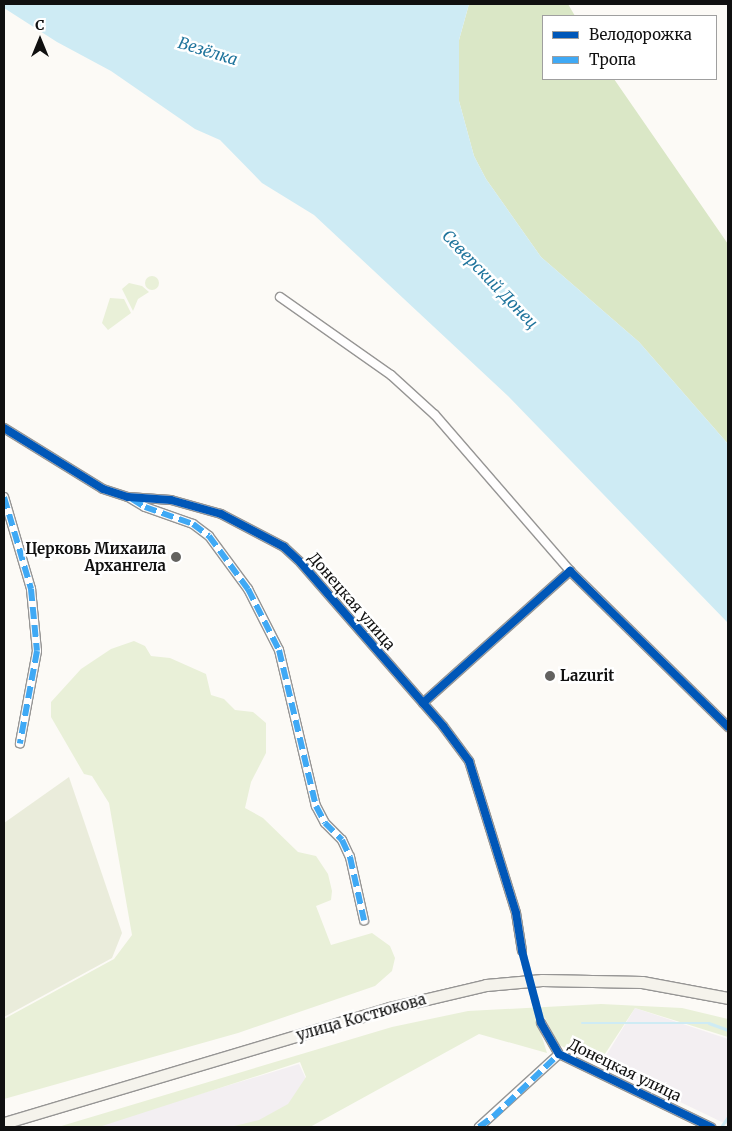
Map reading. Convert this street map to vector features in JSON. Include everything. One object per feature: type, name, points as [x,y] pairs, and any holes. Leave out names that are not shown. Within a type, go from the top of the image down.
[{"type":"main road","name":"улица Костюкова","points":[[4,1123],[389,1008],[486,985],[542,980],[642,982],[728,998]]},
{"type":"street","points":[[280,297],[391,375],[435,415],[570,571],[728,726]]},
{"type":"street","name":"Донецкая улица","points":[[4,428],[103,490],[128,497],[196,505],[221,514],[284,547],[423,703],[469,761],[516,913],[522,951]]},
{"type":"street","points":[[4,497],[31,589],[37,651],[20,743]]},
{"type":"street","points":[[128,497],[145,508],[194,524],[209,536],[248,589],[279,650],[316,806],[324,823],[342,840],[350,857],[364,920]]},
{"type":"street","points":[[423,703],[570,571]]},
{"type":"street","name":"Донецкая улица","points":[[541,1023],[559,1054],[711,1127]]},
{"type":"street","points":[[479,1127],[559,1054]]},
{"type":"shaded area","points":[[635,1008],[728,1039],[728,1125],[601,1064]]},
{"type":"shaded area","points":[[299,1064],[307,1081],[296,1105],[250,1127],[91,1127]]},
{"type":"green space","points":[[469,4],[568,4],[574,15],[542,15],[542,80],[615,80],[728,244],[728,444],[639,342],[541,257],[486,179],[474,156],[459,101],[459,40]]},
{"type":"green space","points":[[152,276],[157,278],[159,283],[157,288],[152,290],[147,288],[145,283],[147,278]]},
{"type":"green space","points":[[129,283],[142,286],[149,292],[138,299],[133,311],[122,289]]},
{"type":"green space","points":[[110,298],[124,299],[131,313],[108,330],[102,323]]},
{"type":"green space","points":[[134,641],[145,646],[151,656],[170,658],[206,674],[211,695],[224,699],[235,710],[253,712],[266,723],[266,753],[251,782],[245,808],[263,818],[298,852],[316,856],[328,874],[332,891],[331,900],[316,906],[331,945],[372,933],[390,946],[395,958],[392,971],[375,986],[238,1033],[4,1099],[4,1019],[114,959],[132,935],[109,803],[92,776],[84,774],[51,717],[51,702],[81,669],[111,649]]},
{"type":"green space","points":[[69,777],[122,933],[112,958],[4,1017],[4,823]]},
{"type":"green space","points":[[601,1004],[682,1008],[728,1019],[728,1037],[635,1008],[599,1063],[559,1045],[545,1018],[537,1021],[547,1053],[479,1034],[310,1127],[230,1127],[259,1120],[288,1104],[306,1077],[300,1062],[99,1127],[58,1127],[392,1027],[468,1011]]},
{"type":"water","points":[[4,4],[469,4],[459,40],[459,101],[474,156],[486,179],[541,257],[639,342],[728,444],[728,623],[508,396],[314,215],[262,183],[220,140],[195,129],[111,71],[57,42],[4,8]]},
{"type":"waterway","points":[[582,1023],[709,1023],[728,1030]]},
{"type":"waterway","points":[[721,1127],[728,1117]]},
{"type":"tunnel","points":[[522,951],[541,1023]]},
{"type":"marked path","points":[[4,497],[31,589],[37,651],[20,743]]},
{"type":"marked path","points":[[132,499],[145,507],[193,524],[209,536],[248,589],[279,650],[316,806],[325,823],[342,840],[350,857],[364,920]]},
{"type":"marked path","points":[[479,1127],[493,1117],[559,1054],[557,1052]]},
{"type":"cycle path","points":[[4,428],[103,489],[128,497],[171,500],[221,514],[284,547],[301,563],[443,726],[469,761],[516,913],[522,951],[541,1023],[559,1054],[711,1127]]},
{"type":"cycle path","points":[[423,703],[570,571],[728,727]]},
{"type":"place","name":"Церковь Михаила Архангела","points":[[176,557]]},
{"type":"place","name":"Lazurit","points":[[550,676]]},
{"type":"water label","name":"Везёлка","points":[[208,51]]},
{"type":"water label","name":"Северский Донец","points":[[490,279]]}]
